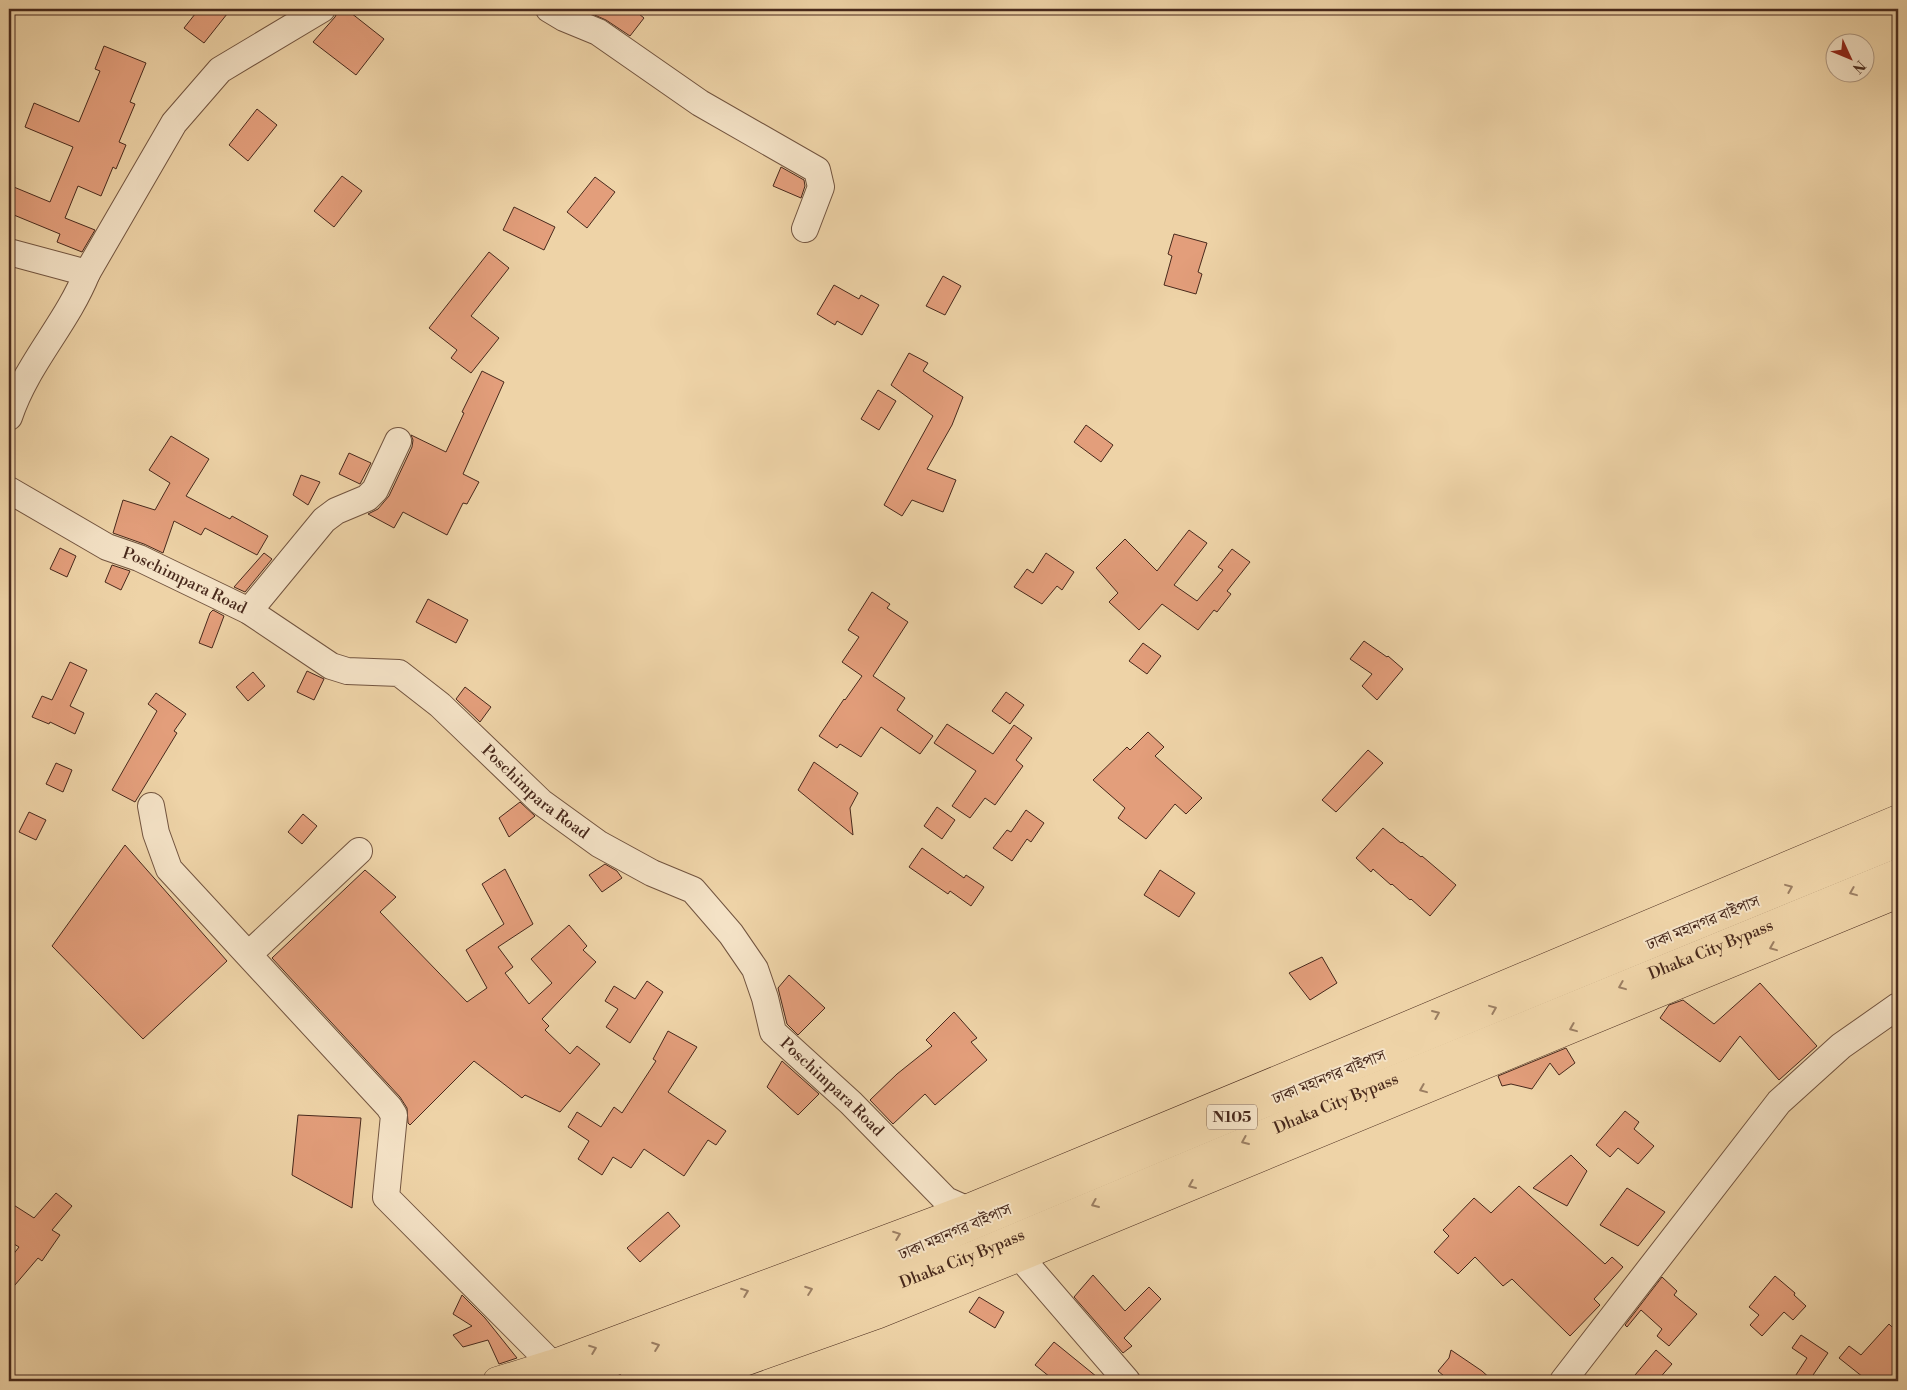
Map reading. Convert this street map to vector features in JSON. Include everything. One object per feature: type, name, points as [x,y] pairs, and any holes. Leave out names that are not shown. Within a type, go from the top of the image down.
[{"type":"main road","points":[[497,1381],[557,1373],[966,1209],[1898,819]]},
{"type":"main road","name":"ঢাকা মহানগর বাইপাস","points":[[557,1373],[876,1266],[1346,1069],[1898,843]]},
{"type":"main road","name":"Dhaka City Bypass","points":[[633,1381],[879,1292],[976,1254],[1351,1097],[1898,873]]},
{"type":"main road","points":[[691,1381],[879,1314],[1898,894]]},
{"type":"street","points":[[9,417],[16,394],[24,379],[69,310],[87,272],[174,123],[220,70],[322,9]]},
{"type":"street","points":[[549,9],[564,18],[598,32],[700,103],[817,170],[821,187],[805,229]]},
{"type":"street","points":[[9,252],[87,272]]},
{"type":"street","points":[[248,611],[324,520],[336,512],[367,498],[375,490],[398,441]]},
{"type":"street","name":"Poschimpara Road","points":[[9,490],[107,547],[139,558],[248,611],[331,666],[347,671],[399,673],[440,705],[541,802],[599,844],[652,872],[693,890],[731,934],[755,968],[765,998],[773,1032],[851,1104],[946,1200],[966,1209]]},
{"type":"street","points":[[151,806],[156,833],[170,869],[389,1107],[394,1115],[386,1197],[557,1373]]},
{"type":"street","points":[[249,954],[359,851]]},
{"type":"street","points":[[1563,1381],[1779,1102],[1841,1046],[1898,1006]]},
{"type":"street","points":[[1020,1257],[1127,1381]]},
{"type":"building","points":[[199,9],[231,9],[204,43],[184,28]]},
{"type":"building","points":[[339,9],[346,9],[384,39],[356,75],[313,42],[335,17]]},
{"type":"building","points":[[581,9],[633,9],[644,18],[630,36],[606,20]]},
{"type":"building","points":[[104,46],[146,63],[130,102],[135,104],[119,142],[126,145],[116,169],[113,167],[101,196],[78,186],[65,218],[95,230],[82,252],[57,242],[60,234],[9,213],[9,185],[50,202],[73,147],[25,127],[34,103],[79,122],[100,71],[95,69]]},
{"type":"building","points":[[257,109],[277,125],[248,161],[229,145]]},
{"type":"building","points":[[781,167],[804,180],[805,186],[801,198],[773,186]]},
{"type":"building","points":[[342,176],[362,191],[334,227],[314,211]]},
{"type":"building","points":[[595,177],[615,192],[587,228],[567,212]]},
{"type":"building","points":[[514,207],[555,227],[544,250],[503,230]]},
{"type":"building","points":[[1174,234],[1207,243],[1198,272],[1202,274],[1196,294],[1164,285],[1172,256],[1168,254]]},
{"type":"building","points":[[489,252],[509,268],[471,316],[499,338],[471,373],[451,358],[457,350],[429,328]]},
{"type":"building","points":[[943,276],[961,286],[945,315],[926,306]]},
{"type":"building","points":[[834,285],[859,299],[861,295],[879,305],[862,335],[837,321],[835,325],[817,314]]},
{"type":"building","points":[[909,353],[928,363],[923,371],[963,397],[952,425],[927,469],[956,480],[943,512],[912,500],[902,516],[884,505],[933,416],[891,385]]},
{"type":"building","points":[[482,371],[504,382],[463,474],[479,482],[467,504],[463,503],[447,535],[403,512],[394,528],[368,514],[378,509],[389,496],[412,447],[413,440],[411,435],[446,452],[464,413],[462,412]]},
{"type":"building","points":[[878,390],[896,401],[879,430],[861,419]]},
{"type":"building","points":[[1086,425],[1113,445],[1101,462],[1074,442]]},
{"type":"building","points":[[171,436],[209,459],[186,496],[230,519],[232,516],[268,536],[257,555],[205,528],[201,535],[174,521],[163,553],[113,533],[123,500],[155,510],[170,483],[149,470]]},
{"type":"building","points":[[349,453],[371,463],[360,484],[339,474]]},
{"type":"building","points":[[301,475],[320,482],[308,505],[293,495]]},
{"type":"building","points":[[1189,530],[1207,543],[1174,585],[1197,601],[1223,570],[1218,567],[1232,549],[1250,562],[1227,591],[1231,594],[1217,612],[1214,610],[1198,630],[1162,604],[1139,630],[1109,602],[1118,593],[1096,568],[1125,539],[1157,571]]},
{"type":"building","points":[[60,548],[76,556],[67,577],[50,569]]},
{"type":"building","points":[[264,553],[272,559],[245,592],[234,587]]},
{"type":"building","points":[[1046,553],[1074,572],[1062,590],[1057,586],[1042,604],[1014,587],[1027,569],[1033,573]]},
{"type":"building","points":[[112,565],[130,571],[121,590],[105,582]]},
{"type":"building","points":[[872,592],[890,604],[887,608],[908,622],[873,676],[905,698],[897,710],[933,736],[920,754],[881,727],[861,757],[840,744],[837,748],[819,736],[862,676],[842,662],[859,637],[848,630]]},
{"type":"building","points":[[428,599],[468,620],[456,643],[416,622]]},
{"type":"building","points":[[213,610],[224,616],[212,648],[199,643],[210,613]]},
{"type":"building","points":[[1364,641],[1388,656],[1403,669],[1377,700],[1362,686],[1372,674],[1350,659]]},
{"type":"building","points":[[1143,643],[1161,656],[1147,674],[1129,661]]},
{"type":"building","points":[[70,662],[87,670],[70,706],[84,713],[75,734],[50,722],[49,724],[32,717],[42,696],[52,700]]},
{"type":"building","points":[[307,671],[324,679],[314,700],[297,692]]},
{"type":"building","points":[[253,672],[265,686],[248,701],[236,687]]},
{"type":"building","points":[[465,687],[491,707],[480,722],[456,699]]},
{"type":"building","points":[[1006,692],[1024,705],[1010,724],[992,711]]},
{"type":"building","points":[[156,693],[186,714],[174,731],[177,733],[135,802],[112,790],[157,711],[148,704]]},
{"type":"building","points":[[947,724],[993,754],[1014,725],[1032,738],[1016,760],[1023,766],[995,805],[985,798],[970,818],[952,806],[976,771],[934,743]]},
{"type":"building","points":[[1148,732],[1164,747],[1155,756],[1202,798],[1186,814],[1175,804],[1146,839],[1118,818],[1125,808],[1093,780],[1127,747],[1130,750]]},
{"type":"building","points":[[1368,750],[1383,763],[1336,812],[1322,800]]},
{"type":"building","points":[[814,762],[858,793],[850,808],[853,835],[798,790]]},
{"type":"building","points":[[56,763],[72,770],[63,792],[46,784]]},
{"type":"building","points":[[520,802],[535,816],[509,837],[499,818]]},
{"type":"building","points":[[937,807],[955,820],[942,839],[924,826]]},
{"type":"building","points":[[1026,810],[1044,823],[1031,842],[1027,839],[1012,861],[993,848],[1007,830],[1011,832]]},
{"type":"building","points":[[29,812],[46,820],[36,840],[19,832]]},
{"type":"building","points":[[303,814],[317,826],[302,844],[288,832]]},
{"type":"building","points":[[1383,828],[1401,843],[1422,856],[1456,885],[1430,916],[1373,869],[1371,872],[1356,858]]},
{"type":"building","points":[[125,845],[227,961],[143,1039],[52,946]]},
{"type":"building","points":[[922,848],[964,878],[966,875],[984,887],[971,906],[950,891],[948,894],[909,867]]},
{"type":"building","points":[[605,864],[617,871],[622,878],[602,892],[589,875]]},
{"type":"building","points":[[505,869],[533,924],[498,947],[513,967],[505,973],[529,1004],[552,983],[531,959],[569,925],[587,946],[583,950],[596,962],[542,1019],[549,1026],[545,1030],[570,1054],[577,1046],[600,1064],[560,1112],[525,1095],[522,1098],[474,1061],[410,1125],[408,1123],[407,1108],[400,1097],[272,958],[365,870],[396,897],[380,912],[467,1002],[487,988],[466,950],[504,924],[482,884]]},
{"type":"building","points":[[1160,870],[1195,893],[1179,917],[1144,895]]},
{"type":"building","points":[[1322,957],[1337,983],[1310,1000],[1289,973]]},
{"type":"building","points":[[789,975],[825,1008],[798,1035],[787,1024],[778,988]]},
{"type":"building","points":[[647,981],[663,992],[630,1043],[606,1027],[618,1009],[605,1001],[614,986],[635,999]]},
{"type":"building","points":[[1760,983],[1817,1046],[1779,1080],[1740,1036],[1720,1062],[1660,1018],[1669,1005],[1683,1000],[1714,1024]]},
{"type":"building","points":[[954,1012],[977,1038],[971,1042],[987,1060],[935,1105],[925,1094],[893,1124],[870,1100],[897,1074],[932,1046],[926,1040]]},
{"type":"building","points":[[668,1031],[697,1047],[668,1092],[726,1131],[716,1145],[708,1140],[684,1176],[644,1149],[631,1168],[613,1157],[602,1175],[578,1159],[589,1141],[568,1127],[577,1112],[601,1127],[614,1107],[622,1113],[656,1061],[653,1059]]},
{"type":"building","points":[[1566,1048],[1575,1063],[1559,1075],[1550,1063],[1532,1089],[1511,1084],[1502,1086],[1498,1076]]},
{"type":"building","points":[[782,1061],[819,1094],[798,1115],[767,1087]]},
{"type":"building","points":[[1625,1111],[1639,1122],[1634,1129],[1654,1146],[1638,1164],[1618,1148],[1610,1157],[1596,1145]]},
{"type":"building","points":[[298,1115],[361,1118],[352,1208],[292,1175]]},
{"type":"building","points":[[1571,1155],[1587,1171],[1567,1206],[1533,1188]]},
{"type":"building","points":[[1519,1186],[1605,1264],[1612,1257],[1623,1267],[1594,1299],[1600,1305],[1570,1336],[1512,1279],[1503,1286],[1475,1257],[1458,1274],[1434,1252],[1449,1236],[1443,1230],[1474,1198],[1491,1213]]},
{"type":"building","points":[[1627,1188],[1665,1212],[1638,1246],[1600,1225]]},
{"type":"building","points":[[56,1193],[72,1206],[52,1230],[60,1235],[42,1261],[38,1258],[9,1292],[9,1260],[19,1247],[9,1241],[9,1202],[34,1218]]},
{"type":"building","points":[[668,1212],[680,1226],[640,1262],[627,1248]]},
{"type":"building","points":[[1093,1275],[1125,1311],[1149,1287],[1161,1299],[1124,1338],[1132,1346],[1123,1353],[1074,1297]]},
{"type":"building","points":[[1775,1276],[1795,1293],[1794,1295],[1806,1306],[1793,1320],[1784,1312],[1762,1336],[1750,1325],[1759,1315],[1749,1307]]},
{"type":"building","points":[[1662,1277],[1677,1291],[1674,1295],[1697,1314],[1669,1346],[1657,1336],[1662,1329],[1641,1310],[1627,1327],[1625,1325]]},
{"type":"building","points":[[462,1295],[485,1318],[517,1358],[499,1364],[488,1340],[463,1347],[453,1335],[472,1326],[453,1314]]},
{"type":"building","points":[[979,1297],[1004,1312],[995,1328],[969,1312]]},
{"type":"building","points":[[1889,1324],[1898,1333],[1898,1381],[1868,1381],[1839,1358],[1849,1346],[1861,1355]]},
{"type":"building","points":[[1801,1335],[1828,1353],[1809,1381],[1792,1381],[1807,1358],[1792,1348]]},
{"type":"building","points":[[1054,1342],[1102,1381],[1055,1381],[1035,1365]]},
{"type":"building","points":[[1451,1350],[1482,1371],[1493,1381],[1450,1381],[1438,1371],[1449,1358]]},
{"type":"building","points":[[1656,1350],[1672,1364],[1657,1381],[1630,1381]]}]
